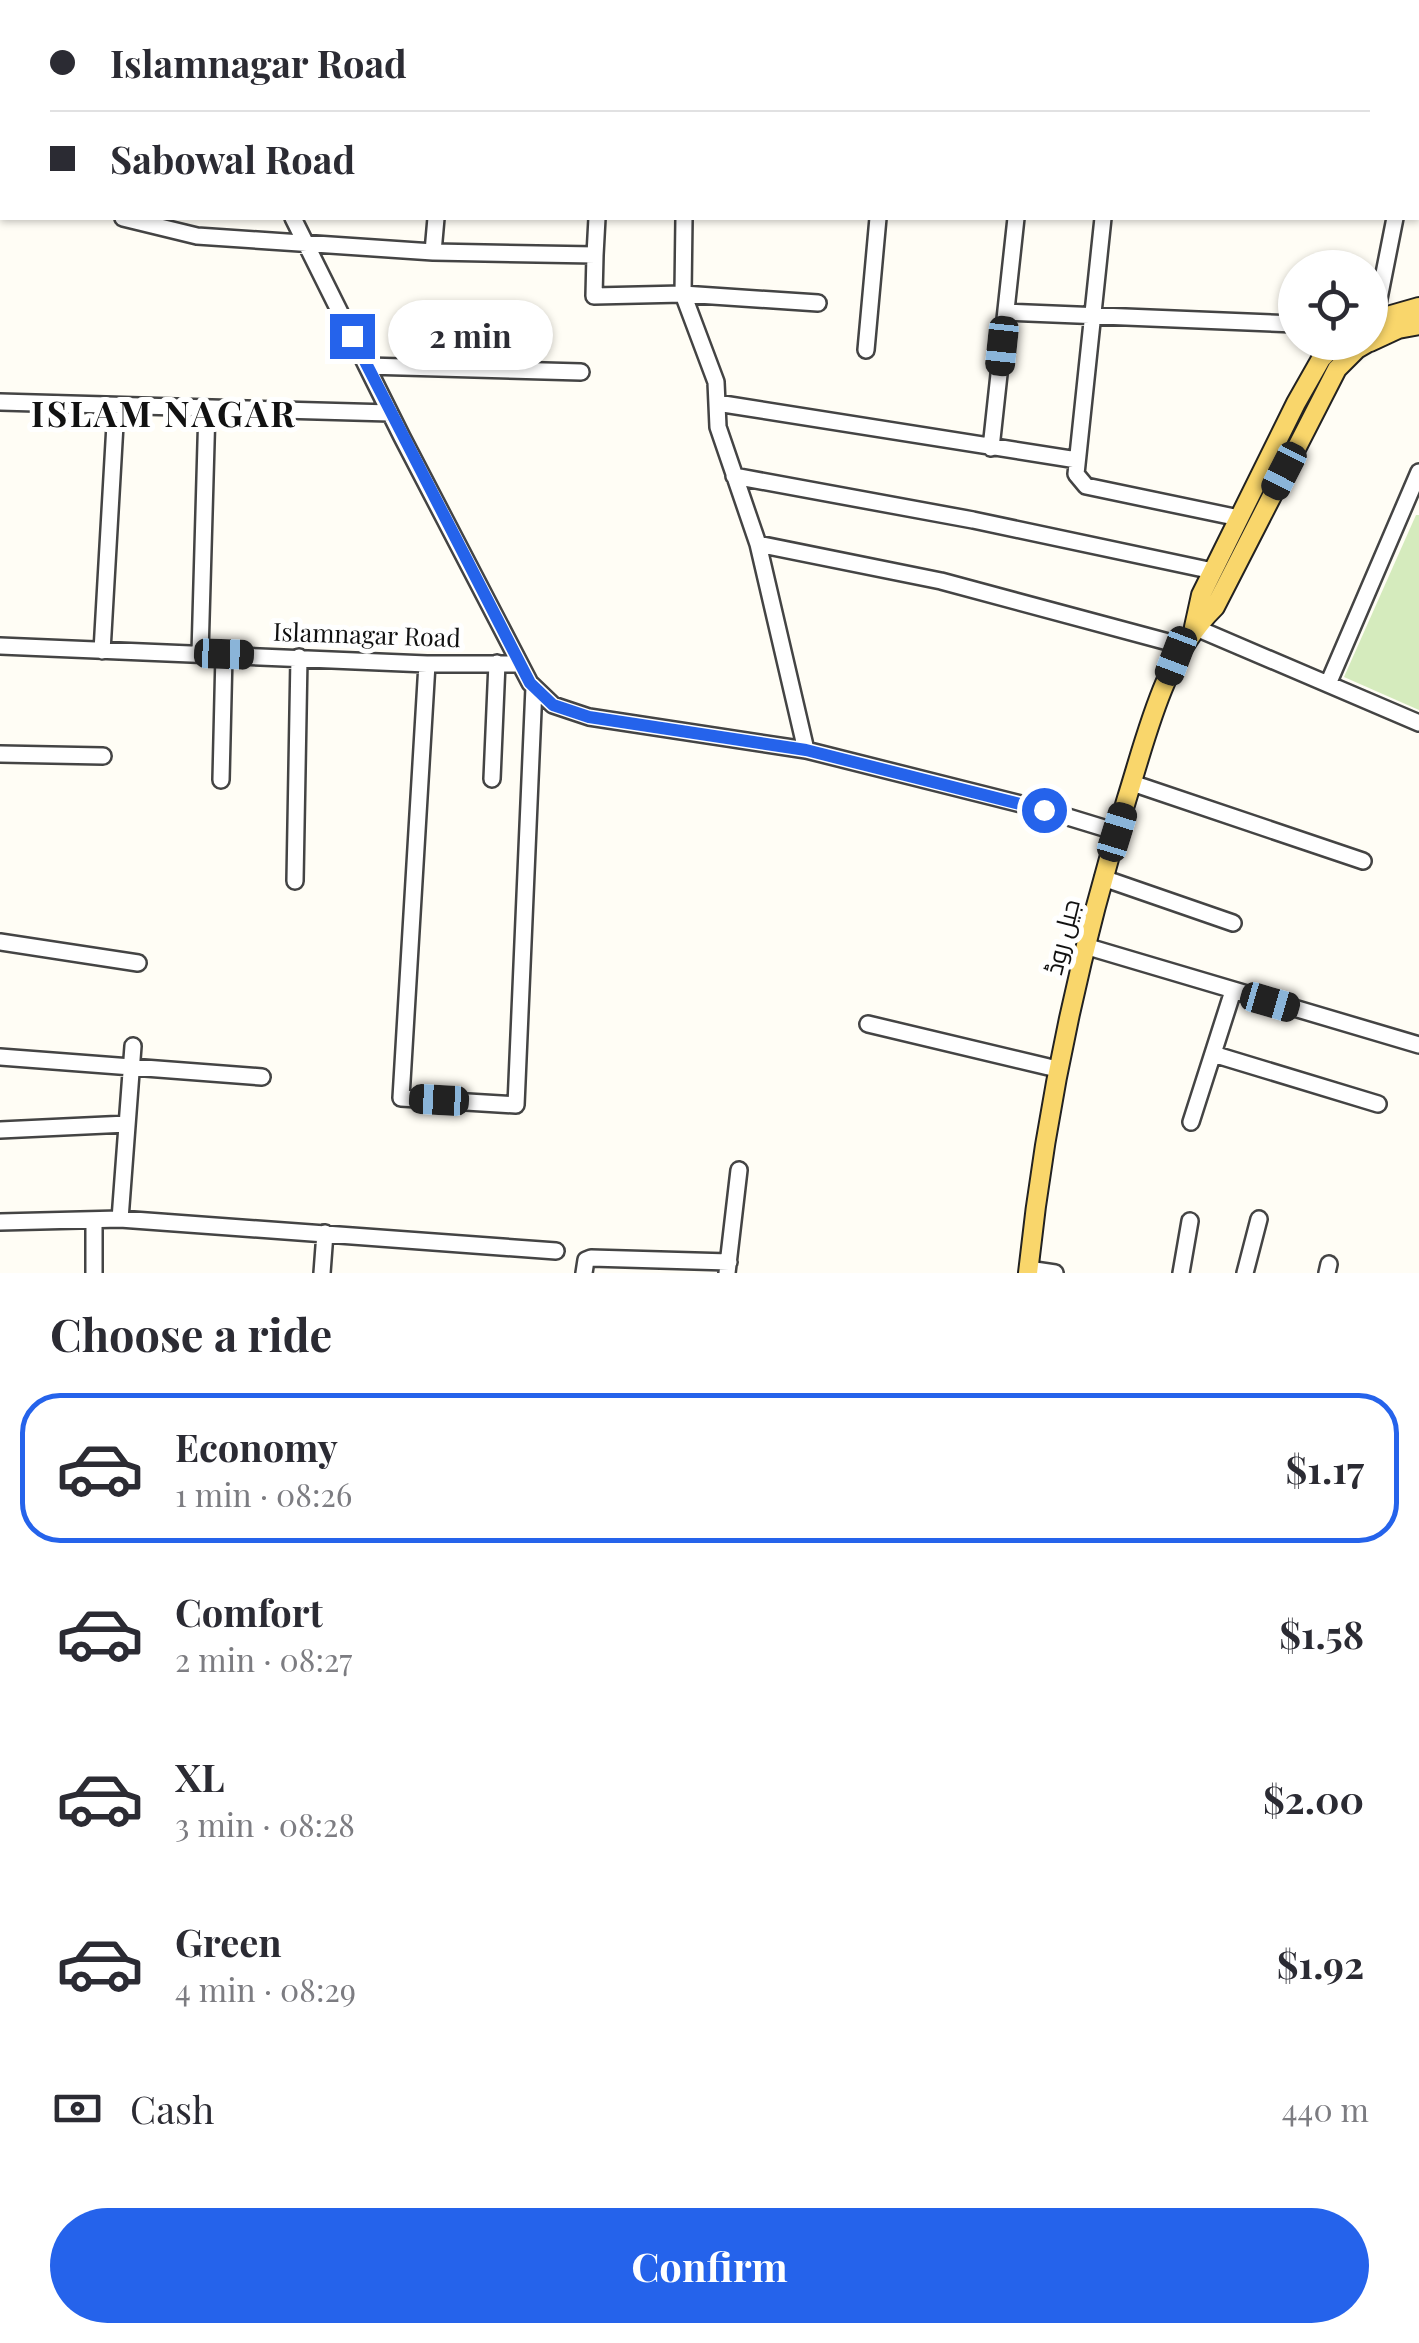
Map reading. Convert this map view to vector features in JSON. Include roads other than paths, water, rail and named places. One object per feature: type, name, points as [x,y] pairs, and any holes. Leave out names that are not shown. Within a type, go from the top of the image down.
[{"type":"main road","points":[[1388,323],[1419,308]]},
{"type":"main road","points":[[1388,329],[1419,325]]},
{"type":"main road","points":[[1194,628],[1201,596],[1319,360]]},
{"type":"main road","points":[[1194,628],[1214,606],[1337,370],[1347,360]]},
{"type":"main road","name":"جیل روڈ","points":[[1028,1271],[1057,1069],[1085,946],[1151,721],[1194,628]]},
{"type":"street","points":[[130,220],[197,236],[433,252],[595,254]]},
{"type":"street","points":[[294,220],[520,664],[534,687],[553,705],[589,717],[806,750],[1117,832]]},
{"type":"street","points":[[433,252],[436,220]]},
{"type":"street","points":[[597,220],[594,296],[683,294],[818,304]]},
{"type":"street","points":[[684,220],[683,294],[716,382],[718,427],[758,544],[806,750]]},
{"type":"street","points":[[866,350],[878,220]]},
{"type":"street","points":[[991,448],[1016,220]]},
{"type":"street","points":[[1103,220],[1076,474],[1086,486],[1239,518]]},
{"type":"street","points":[[1388,252],[1395,220]]},
{"type":"street","points":[[1006,312],[1278,323]]},
{"type":"street","points":[[367,366],[581,372]]},
{"type":"street","points":[[0,402],[390,413]]},
{"type":"street","points":[[717,402],[1077,460]]},
{"type":"street","points":[[102,651],[116,406]]},
{"type":"street","points":[[200,654],[207,408]]},
{"type":"street","points":[[1328,684],[1419,472]]},
{"type":"street","points":[[734,476],[973,520],[1213,571]]},
{"type":"street","points":[[758,544],[940,581],[1183,646]]},
{"type":"street","points":[[1194,628],[1419,723]]},
{"type":"street","name":"Islamnagar Road","points":[[0,646],[426,664],[520,664]]},
{"type":"street","points":[[221,780],[224,654]]},
{"type":"street","points":[[294,881],[299,656]]},
{"type":"street","points":[[426,664],[401,1098],[516,1105],[534,687]]},
{"type":"street","points":[[492,779],[496,664]]},
{"type":"street","points":[[0,754],[104,756]]},
{"type":"street","points":[[1132,783],[1363,861]]},
{"type":"street","points":[[1103,878],[1234,923]]},
{"type":"street","points":[[0,942],[138,964]]},
{"type":"street","points":[[1085,946],[1419,1045]]},
{"type":"street","points":[[1191,1122],[1234,991]]},
{"type":"street","points":[[868,1024],[1057,1069]]},
{"type":"street","points":[[120,1220],[133,1046]]},
{"type":"street","points":[[1213,1054],[1378,1104]]},
{"type":"street","points":[[0,1057],[262,1077]]},
{"type":"street","points":[[0,1130],[127,1124]]},
{"type":"street","points":[[584,1273],[586,1260],[591,1258],[728,1267],[739,1170]]},
{"type":"street","points":[[1245,1273],[1259,1218]]},
{"type":"street","points":[[0,1222],[120,1220],[556,1251]]},
{"type":"street","points":[[1181,1273],[1190,1221]]},
{"type":"street","points":[[94,1222],[94,1273]]},
{"type":"street","points":[[322,1273],[325,1233]]},
{"type":"street","points":[[1028,1271],[1055,1273]]},
{"type":"district","name":"ISLAM NAGAR","points":[[164,415]]}]
